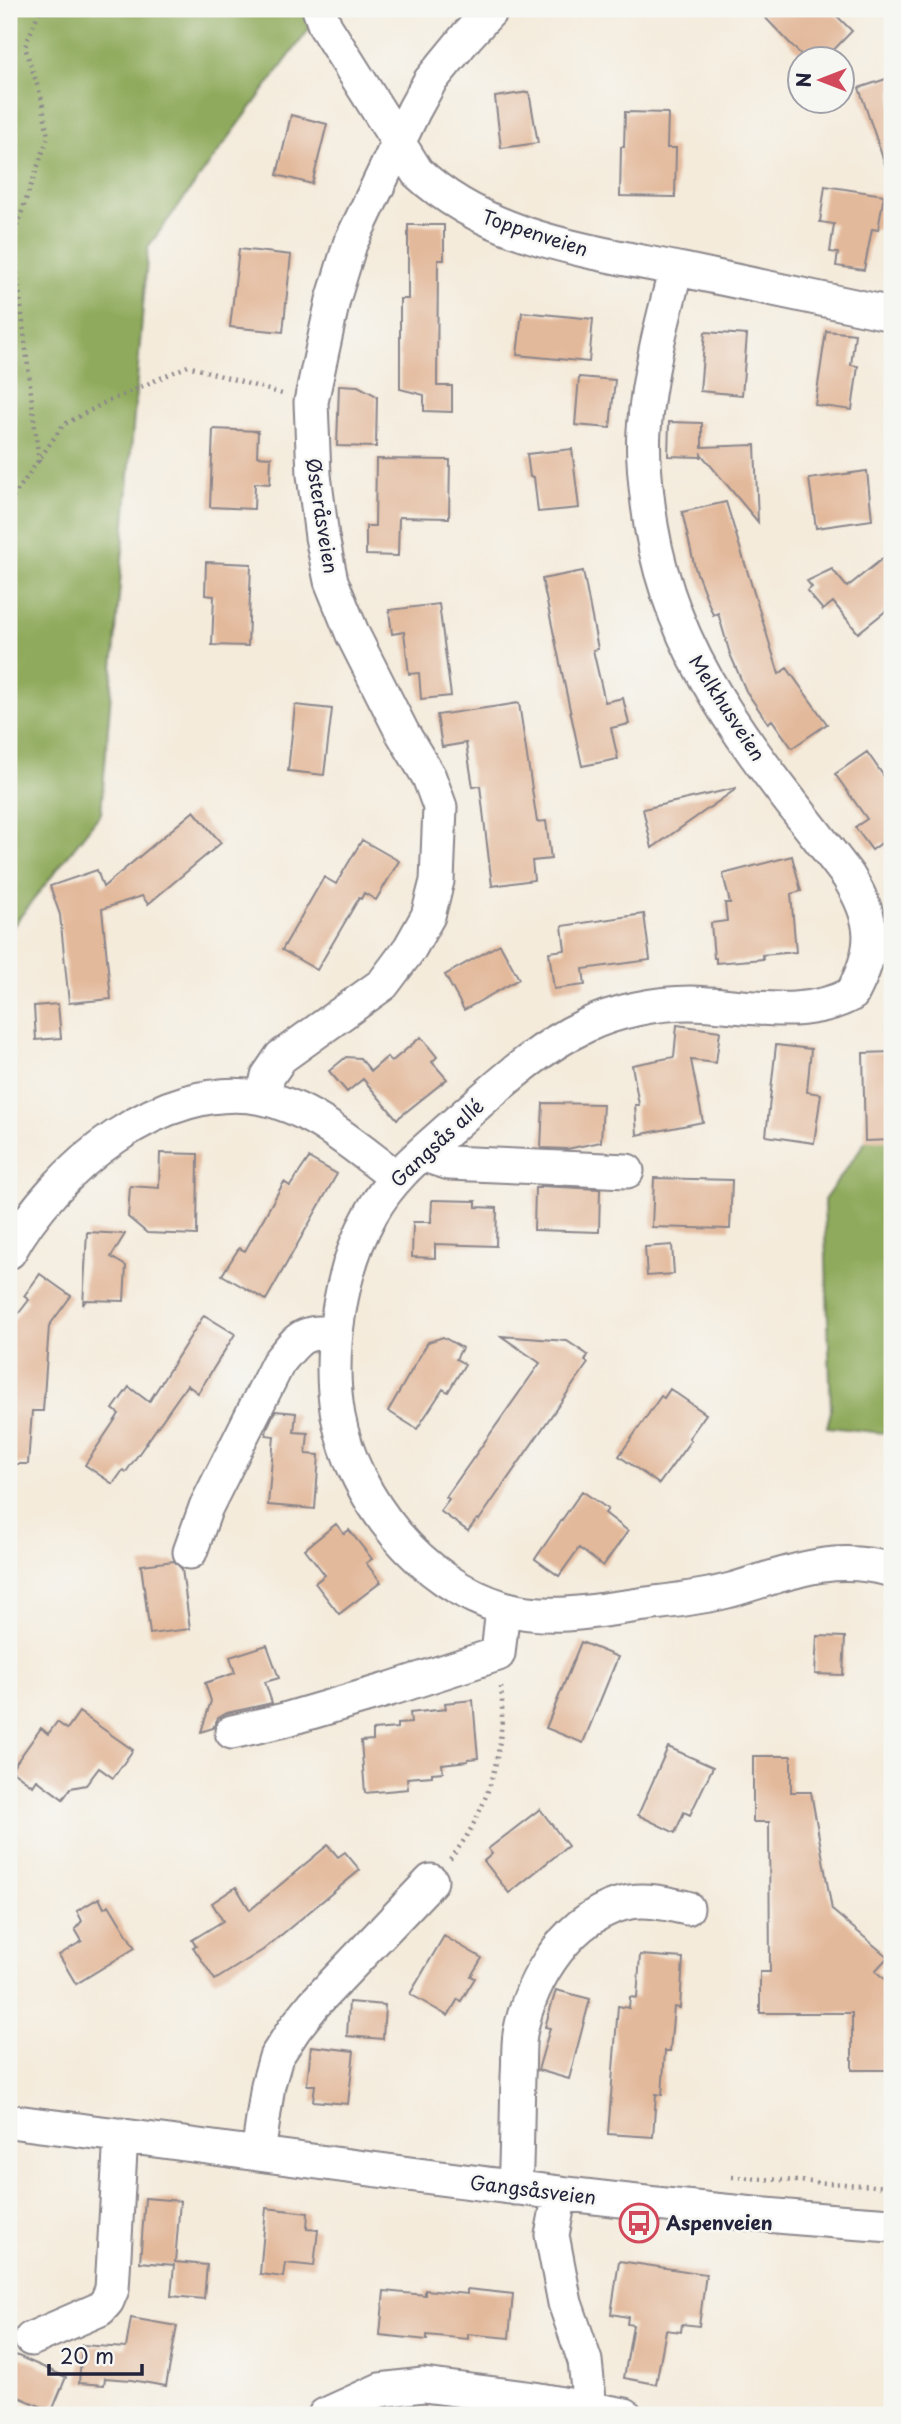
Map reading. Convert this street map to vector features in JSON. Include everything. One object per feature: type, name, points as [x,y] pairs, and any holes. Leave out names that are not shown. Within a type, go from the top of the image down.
[{"type":"street","name":"Toppenveien","points":[[319,9],[325,26],[417,172],[435,189],[460,206],[497,223],[564,246],[892,314]]},
{"type":"street","name":"Østeråsveien","points":[[263,1098],[268,1076],[281,1057],[383,984],[410,948],[428,916],[437,881],[440,807],[429,777],[402,732],[353,635],[331,582],[314,475],[311,402],[332,300],[350,244],[430,81],[492,9]]},
{"type":"street","name":"Melkhusveien","points":[[676,269],[659,333],[643,432],[651,529],[660,571],[688,647],[709,686],[741,735],[861,896],[869,915],[870,950],[864,973],[852,994]]},
{"type":"street","name":"Gangsås allé","points":[[852,994],[822,1007],[798,1009],[688,1003],[649,1007],[614,1015],[585,1026],[506,1079],[396,1177],[370,1214],[346,1280],[336,1333],[338,1416],[366,1492],[389,1527],[415,1556],[447,1582],[503,1608],[533,1614],[564,1615],[690,1599],[729,1591],[791,1570],[815,1566],[852,1563],[892,1570]]},
{"type":"street","points":[[9,1252],[39,1209],[69,1174],[117,1135],[138,1122],[175,1107],[207,1099],[263,1098],[295,1109],[326,1126],[396,1177]]},
{"type":"street","points":[[421,1154],[449,1163],[627,1171]]},
{"type":"street","points":[[190,1552],[206,1507],[278,1363],[292,1345],[313,1332],[336,1333]]},
{"type":"street","points":[[232,1732],[390,1689],[498,1654],[503,1608]]},
{"type":"street","points":[[258,2154],[268,2085],[276,2057],[314,2004],[431,1881]]},
{"type":"street","points":[[515,2188],[520,2036],[529,1996],[548,1963],[574,1931],[604,1910],[630,1902],[656,1901],[687,1908]]},
{"type":"street","name":"Gangsåsveien","points":[[9,2121],[560,2194],[771,2217],[892,2225]]},
{"type":"street","points":[[31,2339],[95,2312],[107,2301],[112,2289],[121,2135]]},
{"type":"street","points":[[560,2194],[552,2235],[565,2303],[585,2361],[590,2408]]},
{"type":"street","points":[[325,2415],[380,2390],[424,2385],[625,2415]]},
{"type":"path","points":[[39,462],[13,237],[48,137],[42,100],[25,47],[40,9]]},
{"type":"path","points":[[9,503],[63,425],[104,403],[188,366],[311,402]]},
{"type":"path","points":[[431,1881],[456,1852],[471,1828],[495,1770],[501,1741],[502,1697],[498,1654]]},
{"type":"path","points":[[726,2176],[892,2186]]},
{"type":"green space","points":[[9,9],[324,9],[148,247],[101,813],[9,931]]},
{"type":"green space","points":[[892,1104],[892,1434],[827,1427],[831,1411],[824,1200]]},
{"type":"building","points":[[757,9],[830,9],[852,31],[838,46],[793,46]]},
{"type":"building","points":[[892,77],[892,172],[888,173],[859,88]]},
{"type":"building","points":[[529,92],[538,143],[501,148],[495,97]]},
{"type":"building","points":[[625,112],[668,113],[667,148],[676,148],[675,197],[620,196]]},
{"type":"building","points":[[291,115],[327,124],[312,184],[277,175]]},
{"type":"building","points":[[825,186],[884,195],[878,230],[872,229],[864,270],[836,266],[838,253],[830,252],[834,224],[820,222]]},
{"type":"building","points":[[408,225],[444,225],[444,260],[438,260],[437,386],[452,386],[452,412],[424,411],[424,395],[400,389],[400,299],[408,299]]},
{"type":"building","points":[[239,249],[291,255],[283,332],[230,327]]},
{"type":"building","points":[[522,312],[593,319],[589,362],[517,355]]},
{"type":"building","points":[[826,331],[855,334],[851,365],[858,366],[852,410],[815,405]]},
{"type":"building","points":[[705,332],[747,335],[742,395],[700,391]]},
{"type":"building","points":[[579,377],[615,380],[610,428],[575,425]]},
{"type":"building","points":[[339,385],[358,386],[377,396],[376,447],[337,446]]},
{"type":"building","points":[[669,422],[702,423],[702,447],[755,445],[758,522],[701,454],[701,457],[668,456]]},
{"type":"building","points":[[213,429],[258,431],[257,456],[271,457],[270,484],[255,483],[254,509],[210,507]]},
{"type":"building","points":[[572,449],[579,508],[538,512],[534,477],[530,477],[527,454]]},
{"type":"building","points":[[376,459],[450,460],[449,518],[399,517],[398,556],[366,555],[366,526],[375,526]]},
{"type":"building","points":[[867,471],[872,520],[816,528],[809,479]]},
{"type":"building","points":[[726,502],[779,674],[787,668],[827,724],[792,748],[772,720],[768,723],[746,691],[730,654],[718,613],[713,615],[695,568],[682,512]]},
{"type":"building","points":[[892,551],[892,606],[858,633],[833,602],[823,610],[807,591],[812,587],[807,581],[832,569],[847,587]]},
{"type":"building","points":[[206,562],[251,564],[248,646],[212,645],[214,596],[205,595]]},
{"type":"building","points":[[583,571],[598,649],[593,650],[605,702],[623,698],[629,724],[611,728],[618,759],[582,766],[542,579]]},
{"type":"building","points":[[439,604],[451,696],[421,699],[419,673],[409,674],[404,632],[392,634],[389,610]]},
{"type":"building","points":[[519,703],[537,822],[546,821],[551,859],[532,861],[534,880],[492,886],[480,786],[473,787],[466,743],[442,747],[437,715]]},
{"type":"building","points":[[295,705],[332,709],[324,775],[288,771]]},
{"type":"building","points":[[867,752],[892,788],[892,855],[883,842],[872,850],[855,827],[867,819],[835,774]]},
{"type":"building","points":[[736,789],[652,848],[643,809]]},
{"type":"building","points":[[194,811],[221,843],[148,904],[142,896],[102,909],[111,999],[69,1003],[60,915],[50,886],[97,870],[103,887]]},
{"type":"building","points":[[362,840],[399,861],[376,900],[364,893],[361,899],[359,898],[317,970],[282,950],[324,877],[336,884]]},
{"type":"building","points":[[792,856],[801,891],[791,894],[796,952],[762,955],[763,959],[716,963],[711,923],[727,921],[725,903],[730,903],[723,874]]},
{"type":"building","points":[[644,914],[650,960],[583,969],[585,985],[554,989],[549,952],[565,950],[562,926]]},
{"type":"building","points":[[500,944],[519,979],[464,1010],[445,975]]},
{"type":"building","points":[[58,1004],[61,1038],[36,1040],[34,1006]]},
{"type":"building","points":[[677,1025],[720,1031],[716,1063],[691,1060],[703,1122],[637,1135],[635,1105],[639,1105],[632,1065],[674,1057]]},
{"type":"building","points":[[421,1037],[437,1057],[432,1062],[447,1079],[397,1119],[363,1079],[347,1092],[329,1071],[346,1057],[360,1058],[371,1071],[387,1057],[391,1062]]},
{"type":"building","points":[[776,1045],[811,1049],[807,1092],[821,1094],[814,1143],[766,1136]]},
{"type":"building","points":[[892,1052],[892,1140],[865,1141],[863,1053]]},
{"type":"building","points":[[543,1103],[603,1104],[601,1142],[567,1149],[541,1148]]},
{"type":"building","points":[[160,1153],[198,1154],[197,1235],[147,1233],[128,1217],[130,1186],[159,1188]]},
{"type":"building","points":[[309,1158],[337,1174],[266,1300],[222,1275],[239,1248],[245,1251],[284,1182],[290,1186]]},
{"type":"building","points":[[654,1178],[732,1180],[730,1229],[652,1227]]},
{"type":"building","points":[[535,1188],[600,1189],[599,1232],[534,1230]]},
{"type":"building","points":[[432,1200],[476,1201],[476,1207],[497,1208],[496,1246],[435,1244],[435,1258],[412,1257],[413,1222],[431,1222]]},
{"type":"building","points":[[87,1232],[125,1234],[111,1257],[126,1266],[124,1301],[86,1300],[83,1305]]},
{"type":"building","points":[[672,1245],[674,1274],[647,1276],[645,1247]]},
{"type":"building","points":[[40,1274],[71,1296],[49,1326],[43,1411],[32,1411],[28,1464],[9,1464],[12,1322],[29,1300],[24,1296]]},
{"type":"building","points":[[204,1315],[235,1334],[198,1393],[187,1385],[126,1472],[123,1470],[113,1484],[85,1465],[119,1414],[113,1409],[129,1387],[149,1402]]},
{"type":"building","points":[[501,1336],[567,1341],[588,1355],[585,1361],[588,1363],[479,1520],[477,1519],[468,1531],[440,1511],[449,1499],[446,1497],[540,1363]]},
{"type":"building","points":[[443,1337],[462,1348],[456,1359],[465,1364],[448,1392],[443,1389],[417,1429],[388,1411],[428,1342]]},
{"type":"building","points":[[670,1389],[706,1414],[659,1484],[619,1456],[661,1396],[664,1398]]},
{"type":"building","points":[[275,1411],[296,1413],[294,1432],[308,1433],[306,1454],[319,1455],[315,1509],[268,1505],[274,1436],[266,1435]]},
{"type":"building","points":[[582,1491],[608,1509],[605,1513],[628,1531],[603,1566],[579,1548],[559,1576],[535,1559]]},
{"type":"building","points":[[336,1524],[344,1534],[349,1530],[372,1559],[366,1563],[381,1582],[339,1614],[315,1583],[325,1575],[305,1549]]},
{"type":"building","points":[[174,1561],[182,1569],[190,1629],[150,1634],[141,1565]]},
{"type":"building","points":[[817,1636],[845,1637],[843,1675],[815,1674]]},
{"type":"building","points":[[581,1642],[618,1657],[583,1743],[546,1728]]},
{"type":"building","points":[[267,1645],[279,1678],[265,1682],[272,1703],[227,1713],[218,1718],[213,1728],[201,1732],[211,1701],[205,1683],[235,1673],[230,1657]]},
{"type":"building","points":[[473,1700],[478,1758],[442,1764],[443,1772],[432,1773],[432,1776],[407,1778],[408,1789],[365,1793],[361,1741],[373,1740],[373,1730],[397,1728],[397,1724],[411,1723],[410,1713],[446,1709],[445,1703]]},
{"type":"building","points":[[79,1712],[133,1750],[113,1778],[99,1768],[86,1785],[71,1788],[63,1799],[37,1780],[33,1786],[11,1770],[41,1728],[48,1734],[57,1722],[67,1729]]},
{"type":"building","points":[[668,1747],[713,1767],[690,1815],[684,1812],[675,1833],[638,1815]]},
{"type":"building","points":[[753,1756],[791,1756],[791,1792],[811,1792],[832,1910],[888,1957],[875,1971],[892,1985],[892,2070],[852,2070],[852,2013],[760,2013],[760,1972],[770,1972],[769,1822],[753,1822]]},
{"type":"building","points":[[540,1809],[568,1846],[509,1893],[484,1861],[492,1854],[488,1849]]},
{"type":"building","points":[[328,1845],[338,1857],[345,1852],[360,1870],[263,1950],[215,1980],[193,1947],[196,1946],[192,1940],[223,1921],[212,1903],[236,1887],[250,1910]]},
{"type":"building","points":[[99,1898],[104,1908],[109,1905],[135,1948],[76,1984],[59,1955],[82,1941],[75,1929],[82,1921],[77,1911]]},
{"type":"building","points":[[444,1936],[482,1958],[471,1976],[475,1978],[448,2016],[410,1994]]},
{"type":"building","points":[[640,1955],[683,1958],[680,2008],[674,2007],[670,2051],[665,2051],[662,2095],[656,2094],[653,2137],[608,2134],[618,2006],[629,2008],[630,1997],[637,1998]]},
{"type":"building","points":[[556,1990],[590,1999],[569,2079],[538,2070],[550,2028],[545,2027]]},
{"type":"building","points":[[349,2002],[385,2005],[383,2039],[347,2036]]},
{"type":"building","points":[[311,2046],[354,2051],[348,2104],[313,2101],[315,2085],[307,2085]]},
{"type":"building","points":[[145,2198],[180,2201],[175,2262],[207,2265],[204,2299],[171,2296],[174,2265],[140,2262]]},
{"type":"building","points":[[266,2208],[308,2213],[307,2229],[318,2230],[314,2266],[285,2263],[283,2277],[260,2274]]},
{"type":"building","points":[[619,2261],[706,2274],[699,2326],[682,2324],[681,2332],[666,2330],[656,2384],[624,2378],[633,2325],[627,2324],[628,2317],[611,2314]]},
{"type":"building","points":[[467,2289],[513,2294],[509,2338],[468,2334],[468,2339],[427,2335],[427,2340],[380,2335],[384,2291],[425,2295],[425,2290],[467,2294]]},
{"type":"building","points":[[131,2318],[177,2326],[166,2386],[105,2378],[104,2385],[79,2383],[82,2345],[126,2348]]},
{"type":"building","points":[[9,2352],[66,2377],[52,2411],[9,2393]]},
{"type":"place","name":"Aspenveien","points":[[639,2223]]}]
